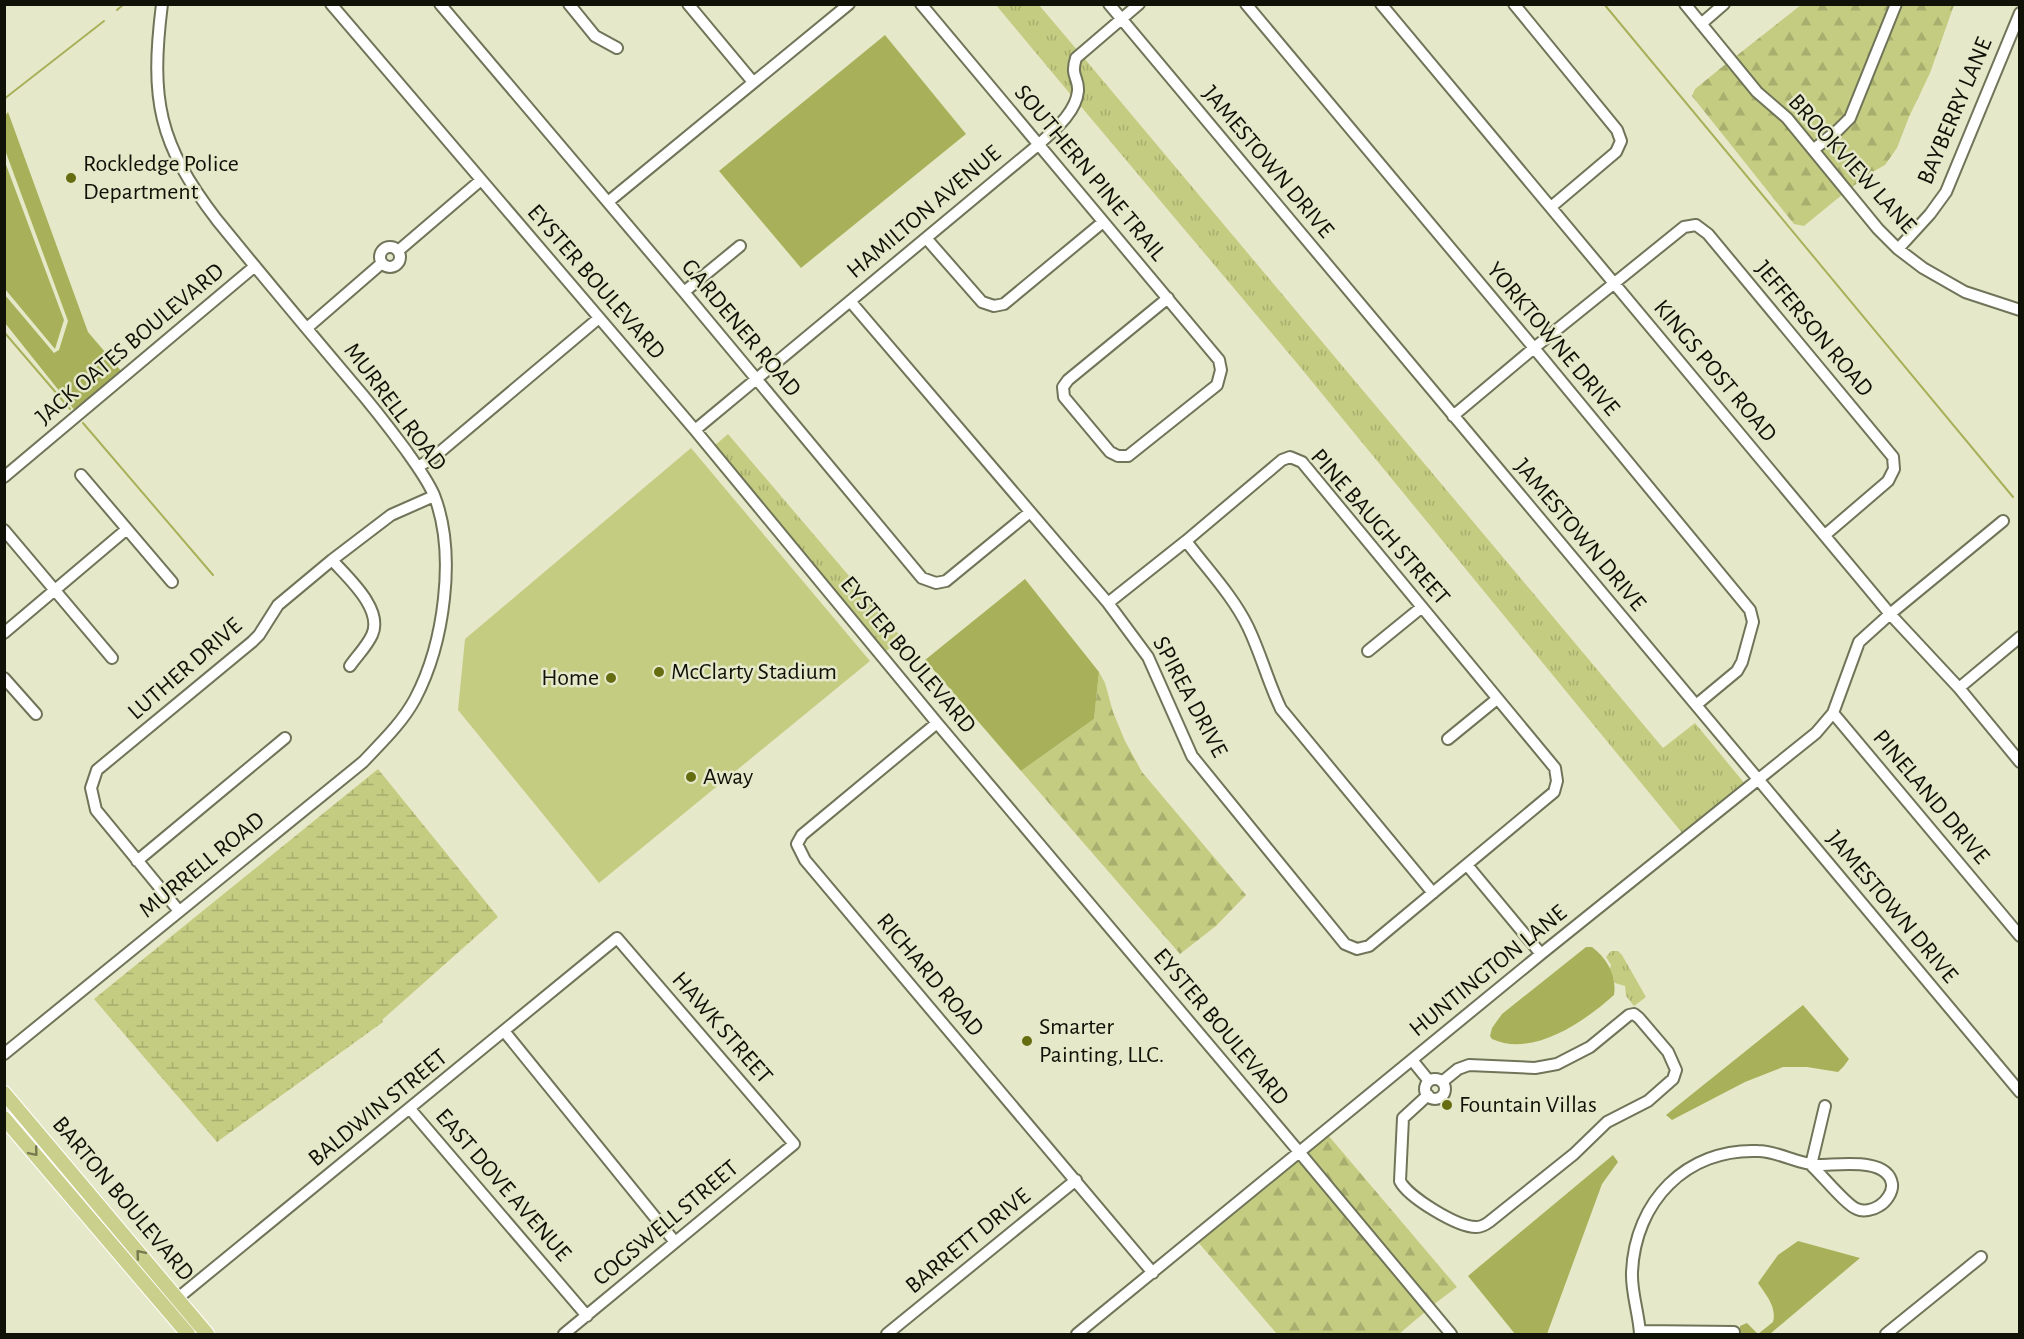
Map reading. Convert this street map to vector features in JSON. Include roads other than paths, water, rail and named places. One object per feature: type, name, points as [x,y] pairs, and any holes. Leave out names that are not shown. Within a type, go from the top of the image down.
[{"type":"main road","name":"BARTON BOULEVARD","points":[[4,1093],[207,1335]]},
{"type":"main road","name":"BARTON BOULEVARD","points":[[4,1118],[188,1335]]},
{"type":"main road","points":[[50,1172],[82,1201],[89,1204],[96,1202]]},
{"type":"street","name":"MURRELL ROAD","points":[[4,1054],[363,762],[391,733],[414,700],[434,652],[442,621],[446,580],[445,541],[434,496],[418,467],[379,414],[197,194],[178,162],[164,130],[159,100],[156,69],[162,4]]},
{"type":"street","name":"EYSTER BOULEVARD","points":[[331,4],[695,430],[937,723],[1451,1335]]},
{"type":"street","name":"GARDENER ROAD","points":[[440,4],[922,578],[936,583],[946,581],[1030,512]]},
{"type":"street","points":[[569,4],[595,36],[617,48]]},
{"type":"street","points":[[608,202],[849,4]]},
{"type":"street","name":"SOUTHERN PINE TRAIL","points":[[921,4],[1038,145],[1168,298],[1220,360],[1221,370],[1217,385],[1128,456],[1118,456],[1110,452],[1064,397],[1063,387],[1068,380],[1168,298]]},
{"type":"street","name":"JAMESTOWN DRIVE","points":[[1109,4],[2019,1092]]},
{"type":"street","name":"HAMILTON AVENUE","points":[[695,430],[1064,121],[1078,90],[1072,70],[1076,58],[1139,4]]},
{"type":"street","name":"YORKTOWNE DRIVE","points":[[1246,4],[1750,610],[1753,622],[1742,662],[1737,671],[1696,705]]},
{"type":"street","name":"KINGS POST ROAD","points":[[1381,4],[1890,614],[1959,688],[2019,762]]},
{"type":"street","points":[[1514,4],[1617,130],[1621,141],[1616,152],[1551,207]]},
{"type":"street","name":"BROOKVIEW LANE","points":[[1685,4],[1757,92],[1787,118],[1878,229],[1898,249],[1923,268],[1965,292],[2019,310]]},
{"type":"street","points":[[1701,24],[1724,4]]},
{"type":"street","points":[[1813,150],[1850,118],[1896,4]]},
{"type":"street","points":[[690,5],[753,82]]},
{"type":"street","name":"BAYBERRY LANE","points":[[1898,249],[1930,214],[1946,192],[2019,13]]},
{"type":"street","points":[[307,328],[382,263],[380,257],[383,251],[392,248],[398,251],[481,180]]},
{"type":"street","points":[[926,238],[982,302],[994,306],[1004,304],[1103,222]]},
{"type":"street","name":"JEFFERSON ROAD","points":[[1613,283],[1684,227],[1696,225],[1708,234],[1893,457],[1894,469],[1888,481],[1825,535]]},
{"type":"street","points":[[684,292],[740,246]]},
{"type":"street","name":"JACK OATES BOULEVARD","points":[[4,477],[255,266]]},
{"type":"street","points":[[1453,416],[1613,283]]},
{"type":"street","name":"SPIREA DRIVE","points":[[850,301],[1108,603],[1148,657],[1192,756],[1345,944],[1357,949],[1369,946],[1554,792],[1557,781]]},
{"type":"street","points":[[418,467],[434,457],[599,318]]},
{"type":"street","name":"PINE BAUGH STREET","points":[[1108,603],[1282,460],[1290,457],[1302,462],[1555,768],[1557,781]]},
{"type":"street","points":[[81,475],[172,582]]},
{"type":"street","name":"LUTHER DRIVE","points":[[179,910],[96,810],[91,788],[97,770],[252,642],[278,605],[332,560],[391,515],[434,496]]},
{"type":"street","name":"HUNTINGTON LANE","points":[[1077,1335],[1541,954],[1816,733],[1833,713],[1859,642],[2003,521]]},
{"type":"street","points":[[4,633],[127,529]]},
{"type":"street","points":[[4,530],[112,658]]},
{"type":"street","points":[[1186,541],[1234,603],[1248,627],[1270,687],[1281,709],[1433,893]]},
{"type":"street","points":[[332,560],[369,603],[375,619],[373,634],[350,666]]},
{"type":"street","points":[[1368,651],[1422,607]]},
{"type":"street","points":[[1959,688],[2019,637]]},
{"type":"street","points":[[4,678],[36,714]]},
{"type":"street","points":[[1448,739],[1497,699]]},
{"type":"street","name":"PINELAND DRIVE","points":[[1833,713],[2019,936]]},
{"type":"street","name":"RICHARD ROAD","points":[[937,723],[802,835],[797,844],[805,860],[1153,1273]]},
{"type":"street","points":[[137,861],[285,738]]},
{"type":"street","points":[[1467,865],[1541,954]]},
{"type":"street","name":"BALDWIN STREET","points":[[165,1308],[617,938]]},
{"type":"street","name":"HAWK STREET","points":[[617,938],[794,1144]]},
{"type":"street","points":[[1428,1095],[1403,1118],[1400,1181],[1413,1197],[1449,1218],[1474,1227],[1482,1227],[1574,1154],[1606,1122],[1648,1101],[1673,1079],[1676,1070],[1668,1052],[1634,1014],[1629,1015],[1579,1054],[1557,1064],[1534,1068],[1469,1065],[1458,1069],[1442,1082]]},
{"type":"street","points":[[504,1031],[675,1242]]},
{"type":"street","points":[[1412,1060],[1429,1081]]},
{"type":"street","points":[[1434,1079],[1442,1082],[1445,1089],[1442,1096],[1434,1098],[1428,1095],[1426,1088],[1429,1081],[1434,1079]]},
{"type":"street","points":[[1811,1165],[1825,1106]]},
{"type":"street","name":"EAST DOVE AVENUE","points":[[410,1109],[587,1316]]},
{"type":"street","name":"COGSWELL STREET","points":[[564,1335],[794,1144]]},
{"type":"street","points":[[1734,1332],[1640,1333],[1631,1274],[1634,1246],[1646,1211],[1663,1189],[1688,1168],[1718,1155],[1759,1150],[1811,1165],[1879,1167],[1886,1171],[1892,1181],[1892,1189],[1887,1198],[1878,1206],[1867,1210],[1857,1209],[1847,1202],[1811,1165]]},
{"type":"street","name":"BARRETT DRIVE","points":[[887,1335],[1076,1180]]},
{"type":"street","points":[[1886,1335],[1981,1257]]},
{"type":"waterway","points":[[117,10],[124,4]]},
{"type":"waterway","points":[[1604,4],[2013,497]]},
{"type":"waterway","points":[[4,99],[104,21]]},
{"type":"waterway","points":[[4,332],[70,409]]},
{"type":"waterway","points":[[83,423],[213,575]]},
{"type":"place","name":"Rockledge Police Department","points":[[71,178]]},
{"type":"place","name":"McClarty Stadium","points":[[659,672]]},
{"type":"place","name":"Home","points":[[611,678]]},
{"type":"place","name":"Away","points":[[691,777]]},
{"type":"place","name":"Smarter Painting, LLC.","points":[[1027,1041]]},
{"type":"place","name":"Fountain Villas","points":[[1447,1105]]}]
